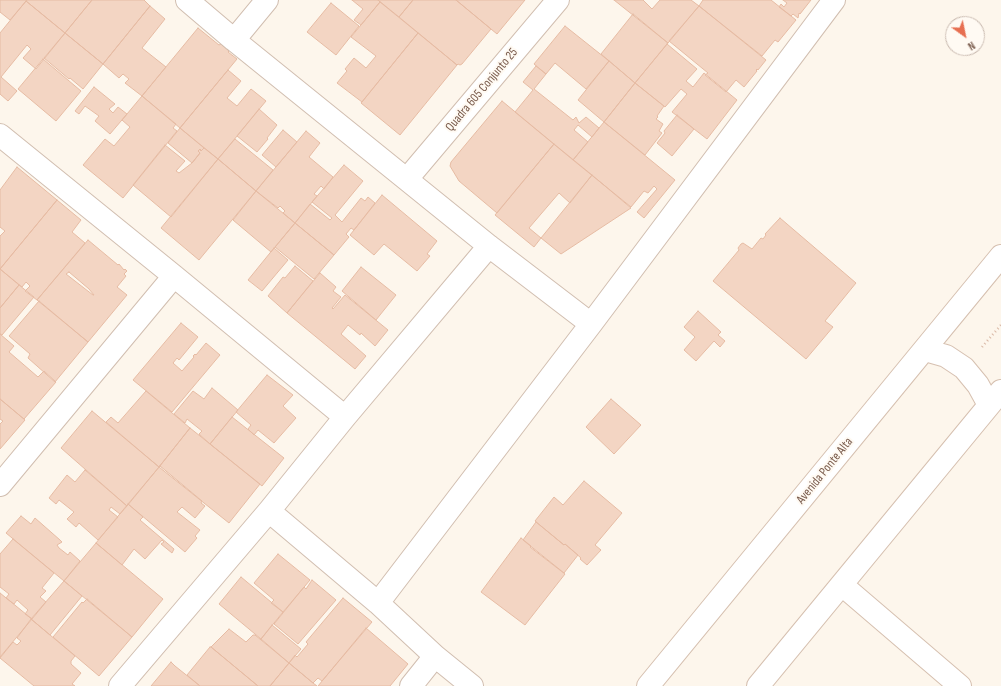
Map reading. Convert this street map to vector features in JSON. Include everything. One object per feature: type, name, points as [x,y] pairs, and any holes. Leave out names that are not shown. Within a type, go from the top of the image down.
[{"type":"street","points":[[187,0],[234,40],[489,246],[591,324]]},
{"type":"street","points":[[234,40],[267,0]]},
{"type":"street","name":"Quadra 605 Conjunto 25","points":[[407,180],[558,0]]},
{"type":"street","points":[[378,603],[591,324],[834,0]]},
{"type":"street","points":[[0,135],[345,417]]},
{"type":"street","points":[[120,686],[269,511],[345,417],[489,246]]},
{"type":"street","name":"Avenida Ponte Alta","points":[[648,686],[1001,256]]},
{"type":"street","points":[[0,485],[174,276]]},
{"type":"street","points":[[758,686],[995,398],[978,385],[964,368],[946,356],[925,350]]},
{"type":"street","points":[[269,511],[378,603],[436,656],[472,686]]},
{"type":"street","points":[[842,585],[960,686]]},
{"type":"street","points":[[411,686],[436,656]]},
{"type":"building","points":[[0,0],[27,0],[10,20],[0,12]]},
{"type":"building","points":[[92,0],[65,33],[26,1]]},
{"type":"building","points":[[92,0],[144,0],[150,6],[103,64],[65,33]]},
{"type":"building","points":[[352,0],[378,0],[380,2],[361,25],[354,20],[363,9]]},
{"type":"building","points":[[378,0],[413,0],[399,17]]},
{"type":"building","points":[[413,0],[456,0],[491,29],[462,64],[457,65],[399,17]]},
{"type":"building","points":[[456,0],[525,0],[497,34]]},
{"type":"building","points":[[614,0],[643,0],[652,9],[660,0],[691,0],[699,6],[668,43]]},
{"type":"building","points":[[703,0],[771,0],[796,20],[778,42],[775,40],[762,56],[699,6]]},
{"type":"building","points":[[783,0],[811,0],[800,14],[799,13],[798,18],[793,14],[791,16],[779,7],[781,4],[784,7],[787,3]]},
{"type":"building","points":[[26,1],[65,33],[36,69],[23,58],[31,49],[27,45],[1,77],[17,91],[8,101],[0,94],[0,33]]},
{"type":"building","points":[[380,2],[418,33],[362,102],[337,83],[347,71],[345,69],[354,58],[366,68],[376,56],[351,37]]},
{"type":"building","points":[[331,3],[359,26],[336,55],[307,32]]},
{"type":"building","points":[[150,6],[165,19],[142,48],[166,67],[142,96],[125,83],[129,79],[123,74],[119,78],[103,64]]},
{"type":"building","points":[[699,6],[766,60],[758,70],[756,70],[757,71],[744,87],[736,80],[726,92],[705,75],[708,73],[669,41]]},
{"type":"building","points":[[633,14],[668,43],[635,83],[601,54]]},
{"type":"building","points":[[565,26],[609,61],[586,89],[555,63],[546,74],[534,64]]},
{"type":"building","points":[[198,28],[219,45],[221,44],[237,59],[180,128],[142,96]]},
{"type":"building","points":[[65,33],[103,64],[83,89],[44,58]]},
{"type":"building","points":[[418,33],[457,65],[400,135],[361,103]]},
{"type":"building","points":[[667,44],[697,69],[686,81],[693,87],[704,73],[737,100],[707,139],[672,112],[687,94],[681,89],[665,107],[635,83]]},
{"type":"building","points":[[43,59],[81,91],[56,121],[18,89]]},
{"type":"building","points":[[609,61],[635,83],[604,122],[578,100]]},
{"type":"building","points":[[536,66],[546,74],[534,89],[573,120],[576,117],[579,123],[586,117],[599,128],[592,137],[578,125],[574,130],[588,142],[573,160],[515,112],[533,90],[523,82]]},
{"type":"building","points":[[228,70],[241,81],[227,98],[237,106],[251,89],[266,101],[218,159],[180,128]]},
{"type":"building","points":[[635,83],[664,106],[656,119],[663,124],[659,131],[662,133],[645,155],[604,122]]},
{"type":"building","points":[[94,87],[115,104],[109,109],[113,113],[118,107],[127,114],[110,134],[95,121],[99,116],[85,106],[79,114],[75,111]]},
{"type":"building","points":[[142,96],[176,124],[173,128],[177,131],[123,198],[83,165],[105,139],[114,146],[130,127],[122,120]]},
{"type":"building","points":[[502,101],[554,144],[497,213],[459,181],[450,166],[451,162]]},
{"type":"building","points":[[259,109],[277,125],[257,152],[237,136]]},
{"type":"building","points":[[677,115],[694,129],[672,156],[657,143],[665,133],[664,131]]},
{"type":"building","points":[[604,122],[675,180],[644,218],[637,212],[657,189],[654,186],[648,193],[644,191],[631,207],[573,160]]},
{"type":"building","points":[[180,128],[204,148],[201,151],[200,149],[198,151],[200,153],[192,163],[168,143]]},
{"type":"building","points":[[283,130],[297,142],[276,167],[262,155]]},
{"type":"building","points":[[306,131],[320,143],[309,157],[333,177],[324,189],[321,186],[314,194],[317,196],[295,223],[283,213],[285,211],[280,206],[278,208],[256,191]]},
{"type":"building","points":[[235,139],[273,170],[256,191],[218,159]]},
{"type":"building","points":[[554,144],[592,175],[570,203],[559,193],[529,228],[541,238],[534,247],[495,215]]},
{"type":"building","points":[[165,145],[185,161],[176,171],[179,173],[192,163],[200,153],[198,151],[200,149],[201,151],[204,148],[218,159],[171,217],[133,185]]},
{"type":"building","points":[[218,159],[256,191],[199,260],[161,228]]},
{"type":"building","points":[[344,165],[363,181],[335,215],[342,222],[361,198],[365,201],[368,197],[375,203],[354,230],[351,228],[346,234],[349,237],[334,255],[295,223],[310,204],[330,220],[332,218],[312,202]]},
{"type":"building","points":[[17,167],[57,200],[0,269],[0,236],[5,231],[0,227],[0,190]]},
{"type":"building","points":[[592,175],[631,208],[561,254],[541,238]]},
{"type":"building","points":[[256,191],[295,223],[271,252],[233,220]]},
{"type":"building","points":[[382,195],[437,241],[427,254],[430,256],[417,271],[384,244],[374,255],[350,235]]},
{"type":"building","points":[[57,200],[81,220],[72,232],[85,243],[37,300],[25,291],[30,286],[26,282],[22,287],[0,269]]},
{"type":"building","points":[[780,218],[856,283],[825,321],[833,327],[806,359],[713,281],[739,250],[738,248],[741,244],[743,243],[752,249],[761,238],[763,239],[766,235],[765,234]]},
{"type":"building","points":[[295,223],[334,255],[314,279],[275,247]]},
{"type":"building","points":[[88,240],[127,271],[124,274],[126,276],[117,287],[127,295],[88,342],[37,300]],"holes":[[[69,272],[94,295],[66,274]]]},
{"type":"building","points":[[274,248],[288,260],[262,291],[248,280]]},
{"type":"building","points":[[295,266],[313,281],[287,313],[268,296],[283,277],[285,278]]},
{"type":"building","points":[[361,267],[396,295],[376,320],[342,291]]},
{"type":"building","points":[[0,269],[19,285],[0,308]]},
{"type":"building","points":[[320,273],[336,287],[333,291],[341,297],[332,308],[333,309],[345,295],[388,330],[375,346],[361,333],[360,335],[348,325],[341,334],[366,356],[355,369],[287,313]]},
{"type":"building","points":[[19,285],[34,297],[2,335],[0,334],[0,308]]},
{"type":"building","points":[[39,301],[88,342],[55,382],[28,358],[30,354],[9,336]]},
{"type":"building","points":[[698,311],[721,332],[718,335],[725,341],[720,347],[714,341],[696,361],[684,350],[695,337],[684,327]]},
{"type":"building","points":[[181,323],[198,337],[179,360],[177,358],[173,363],[182,371],[194,357],[193,356],[195,354],[196,355],[206,343],[220,355],[172,412],[133,380]]},
{"type":"building","points":[[0,334],[14,346],[9,352],[38,377],[44,371],[56,382],[24,419],[0,399]]},
{"type":"building","points":[[267,375],[293,395],[283,406],[296,418],[274,443],[258,430],[254,435],[248,429],[251,425],[236,412]]},
{"type":"building","points":[[212,388],[238,410],[210,444],[199,434],[202,431],[187,419],[185,423],[174,414],[193,391],[204,399]]},
{"type":"building","points":[[146,391],[190,428],[159,467],[106,422],[111,417],[118,423]]},
{"type":"building","points":[[0,399],[25,420],[0,449],[0,424],[3,421],[0,419]]},
{"type":"building","points":[[611,399],[641,425],[614,454],[586,427]]},
{"type":"building","points":[[92,411],[159,467],[127,506],[61,448]]},
{"type":"building","points":[[232,417],[284,458],[262,486],[210,444]]},
{"type":"building","points":[[190,428],[260,484],[229,523],[159,467]]},
{"type":"building","points":[[160,466],[202,501],[201,503],[205,506],[195,518],[182,507],[177,512],[200,530],[195,536],[197,538],[185,552],[128,504]]},
{"type":"building","points":[[85,470],[127,506],[120,514],[111,507],[109,510],[118,517],[98,540],[79,523],[76,527],[67,519],[74,512],[59,500],[56,504],[49,498],[67,475],[75,482]]},
{"type":"building","points":[[584,481],[622,513],[595,545],[601,550],[587,565],[565,544],[564,545],[535,521],[554,497],[563,505]]},
{"type":"building","points":[[128,504],[143,517],[140,520],[174,549],[172,553],[161,544],[164,542],[162,540],[145,559],[134,549],[122,565],[96,543]]},
{"type":"building","points":[[21,516],[31,524],[35,518],[62,542],[57,545],[59,548],[68,555],[70,552],[80,561],[64,581],[6,533]]},
{"type":"building","points":[[536,522],[578,555],[564,573],[523,540]]},
{"type":"building","points":[[521,538],[531,546],[530,547],[565,574],[525,625],[481,592]]},
{"type":"building","points":[[13,539],[54,573],[42,588],[46,591],[40,597],[46,602],[32,619],[25,614],[28,610],[17,600],[14,604],[6,598],[9,594],[0,587],[0,554]]},
{"type":"building","points":[[96,543],[163,599],[132,637],[64,581]]},
{"type":"building","points":[[278,554],[310,580],[283,612],[271,603],[274,600],[254,583]]},
{"type":"building","points":[[241,577],[283,612],[261,639],[219,604]]},
{"type":"building","points":[[312,580],[336,600],[298,644],[274,624],[304,587],[306,589]]},
{"type":"building","points":[[64,581],[82,596],[50,635],[31,619]]},
{"type":"building","points":[[0,593],[32,619],[0,657]]},
{"type":"building","points":[[343,598],[372,622],[322,681],[318,678],[313,683],[289,663],[295,655],[297,657],[308,644],[306,642]]},
{"type":"building","points":[[87,599],[132,637],[99,676],[53,637],[82,602],[83,603]]},
{"type":"building","points":[[31,619],[75,656],[71,661],[71,664],[81,673],[72,684],[75,686],[34,686],[0,658],[13,642],[17,645],[21,641],[17,638]]},
{"type":"building","points":[[272,625],[301,649],[289,663],[261,639]]},
{"type":"building","points":[[366,628],[408,664],[390,686],[318,686]]},
{"type":"building","points":[[229,629],[246,642],[253,635],[255,635],[289,663],[270,686],[258,686],[211,647]]},
{"type":"building","points":[[210,647],[258,686],[200,686],[187,675]]},
{"type":"building","points":[[171,662],[175,666],[200,686],[151,686]]},
{"type":"building","points":[[289,663],[313,683],[317,686],[270,686]]}]
